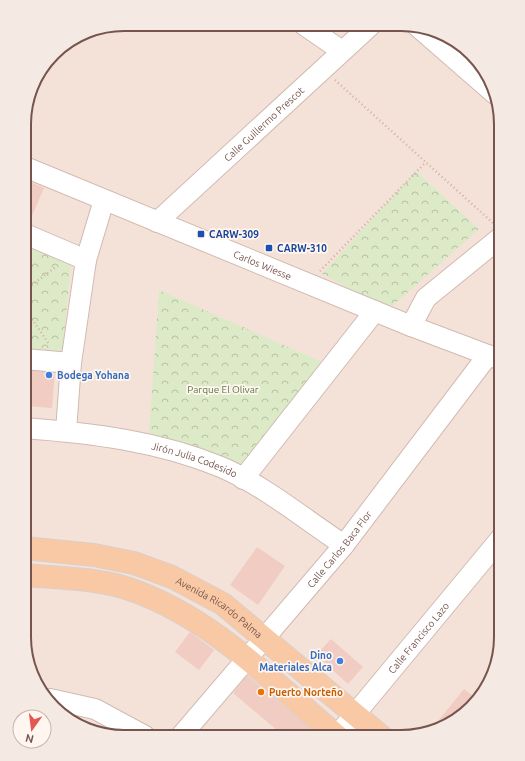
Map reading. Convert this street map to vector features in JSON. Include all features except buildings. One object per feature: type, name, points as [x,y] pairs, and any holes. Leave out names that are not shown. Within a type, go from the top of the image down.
[{"type":"main road","name":"Avenida Ricardo Palma","points":[[31,549],[94,555],[134,563],[172,577],[223,604],[373,730]]},
{"type":"main road","points":[[31,576],[91,581],[131,589],[165,603],[202,625],[247,659],[330,730]]},
{"type":"street","points":[[313,31],[342,51]]},
{"type":"street","name":"Calle Guillermo Prescot","points":[[157,222],[364,31]]},
{"type":"street","points":[[428,35],[485,85]]},
{"type":"street","name":"Carlos Wiesse","points":[[31,170],[411,326],[494,357]]},
{"type":"street","points":[[66,431],[66,363],[77,257],[104,200]]},
{"type":"street","points":[[411,326],[426,298],[494,235]]},
{"type":"street","points":[[31,237],[77,257]]},
{"type":"street","points":[[243,479],[375,311]]},
{"type":"street","name":"Calle Carlos Baca Flor","points":[[186,730],[344,545],[494,357]]},
{"type":"street","points":[[31,360],[66,363]]},
{"type":"street","name":"Jirón Julia Codesido","points":[[31,428],[66,431],[143,442],[195,458],[221,468],[243,479],[344,545]]},
{"type":"street","name":"Calle Francisco Lazo","points":[[342,730],[494,546]]},
{"type":"street","points":[[56,700],[96,709],[134,730]]},
{"type":"path","points":[[322,69],[426,162],[494,227]]},
{"type":"path","points":[[308,283],[426,162]]},
{"type":"path","points":[[31,286],[61,263],[77,257]]},
{"type":"path","points":[[31,317],[66,363]]},
{"type":"shaded area","points":[[112,32],[413,32],[425,34],[448,43],[467,58],[482,77],[489,94],[494,124],[494,643],[489,667],[478,689],[462,707],[442,720],[425,727],[401,730],[112,729],[88,723],[67,711],[54,698],[41,678],[36,667],[31,643],[32,112],[34,100],[43,77],[58,58],[77,43],[100,34]]},
{"type":"green space","points":[[416,171],[479,229],[389,309],[322,274]]},
{"type":"green space","points":[[31,245],[71,263],[62,358],[31,356]]},
{"type":"green space","name":"Parque El Olivar","points":[[159,290],[331,366],[243,467],[196,448],[149,433]]},
{"type":"place","name":"CARW-309","points":[[201,234]]},
{"type":"place","name":"CARW-310","points":[[269,248]]},
{"type":"place","name":"Bodega Yohana","points":[[49,375]]},
{"type":"place","name":"Dino Materiales Alca","points":[[340,661]]},
{"type":"place","name":"Puerto Norteño","points":[[261,692]]}]
